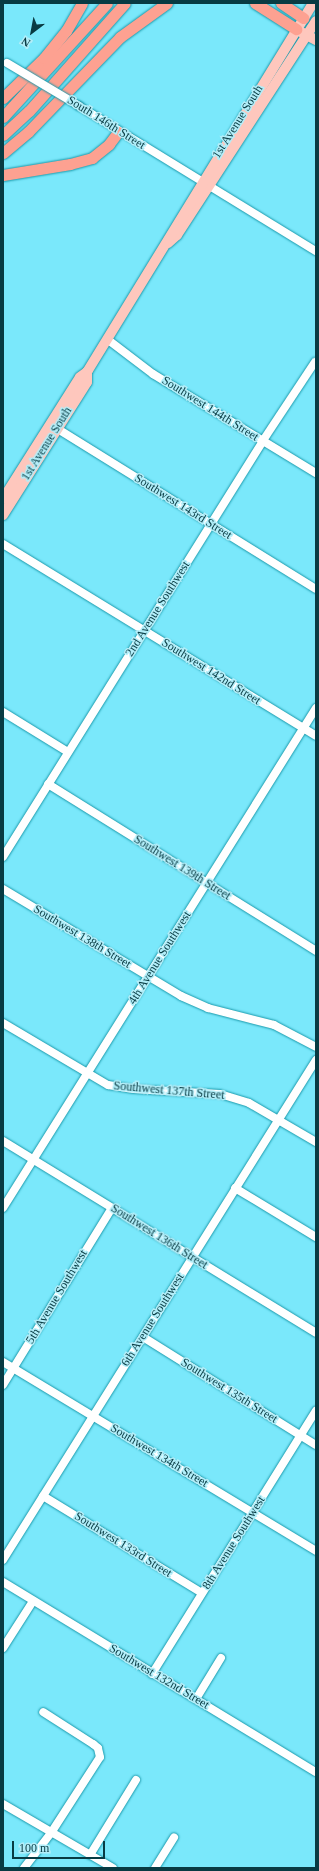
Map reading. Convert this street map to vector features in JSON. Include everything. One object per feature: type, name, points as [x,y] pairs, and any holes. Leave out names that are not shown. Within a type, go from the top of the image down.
[{"type":"highway","points":[[3,98],[44,58],[66,31],[82,3]]},
{"type":"highway","points":[[3,116],[107,3]]},
{"type":"highway","points":[[3,136],[29,111],[125,3]]},
{"type":"highway","points":[[3,153],[55,105],[114,42],[167,3]]},
{"type":"highway","points":[[255,3],[296,29]]},
{"type":"highway","points":[[281,3],[303,18]]},
{"type":"highway","points":[[3,175],[82,162],[102,151],[118,132]]},
{"type":"main road","name":"1st Avenue South","points":[[3,499],[53,426],[87,382],[87,372],[168,243],[177,235],[205,184],[296,29],[313,3]]},
{"type":"main road","points":[[303,18],[315,24]]},
{"type":"main road","name":"1st Avenue South","points":[[205,184],[312,38],[315,24]]},
{"type":"main road","points":[[296,29],[312,38]]},
{"type":"main road","name":"1st Avenue South","points":[[3,515],[53,426]]},
{"type":"street","name":"South 146th Street","points":[[4,62],[80,106],[118,132],[316,251]]},
{"type":"street","name":"Southwest 144th Street","points":[[107,339],[153,374],[262,442],[316,473]]},
{"type":"street","name":"2nd Avenue Southwest","points":[[3,857],[262,442],[315,362]]},
{"type":"street","name":"Southwest 143rd Street","points":[[53,426],[316,589]]},
{"type":"street","name":"Southwest 142nd Street","points":[[3,544],[316,736]]},
{"type":"street","name":"4th Avenue Southwest","points":[[3,1208],[316,708]]},
{"type":"street","points":[[3,712],[68,752]]},
{"type":"street","name":"Southwest 139th Street","points":[[48,784],[206,884],[316,951]]},
{"type":"street","name":"Southwest 138th Street","points":[[3,889],[192,1002],[274,1025],[316,1047]]},
{"type":"street","name":"Southwest 137th Street","points":[[3,1022],[87,1073],[117,1087],[220,1094],[249,1103],[316,1142]]},
{"type":"street","name":"6th Avenue Southwest","points":[[3,1560],[316,1060]]},
{"type":"street","name":"Southwest 136th Street","points":[[3,1141],[316,1333]]},
{"type":"street","points":[[235,1188],[316,1237]]},
{"type":"street","name":"5th Avenue Southwest","points":[[3,1385],[112,1208]]},
{"type":"street","name":"Southwest 135th Street","points":[[142,1337],[316,1445]]},
{"type":"street","name":"Southwest 134th Street","points":[[3,1362],[316,1551]]},
{"type":"street","name":"8th Avenue Southwest","points":[[152,1674],[316,1411]]},
{"type":"street","name":"Southwest 133rd Street","points":[[43,1496],[202,1593]]},
{"type":"street","name":"Southwest 132nd Street","points":[[3,1582],[152,1674],[316,1772]]},
{"type":"street","points":[[3,1648],[33,1601]]},
{"type":"street","points":[[196,1699],[221,1658]]},
{"type":"street","points":[[24,1868],[52,1833],[100,1757],[98,1748],[93,1744],[43,1712]]},
{"type":"street","points":[[90,1855],[136,1780]]},
{"type":"street","points":[[3,1804],[113,1868]]},
{"type":"street","points":[[155,1868],[174,1837]]},
{"type":"street","points":[[93,1868],[98,1860]]}]
